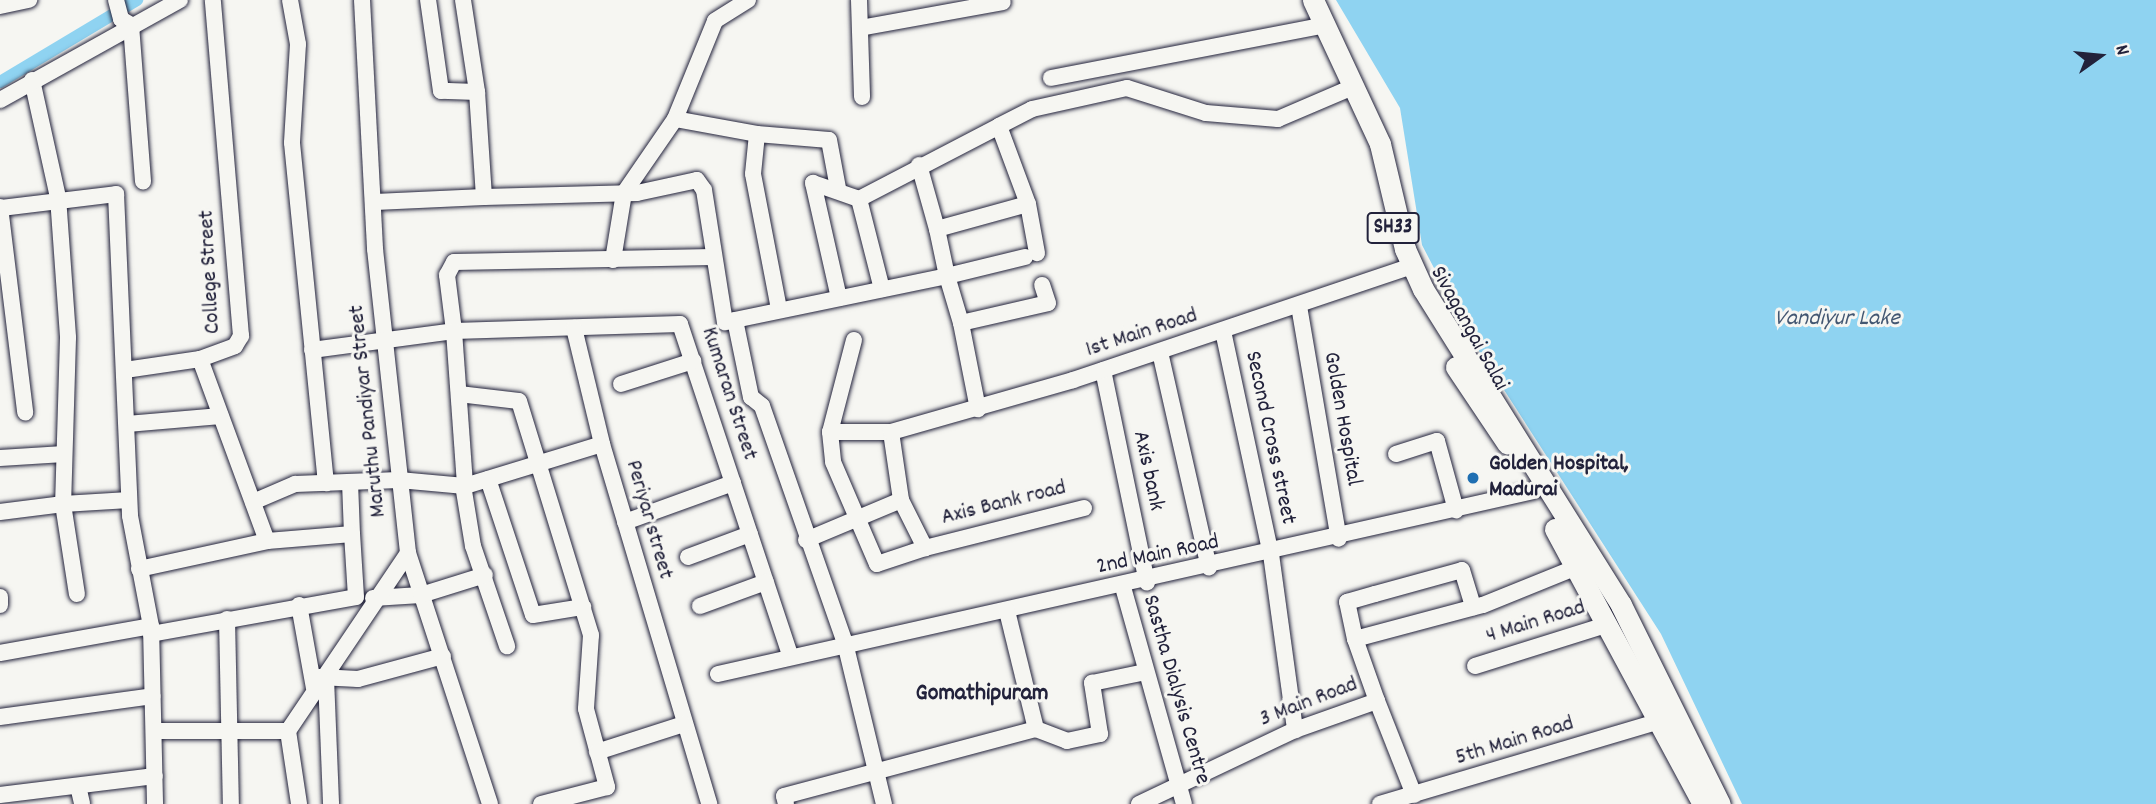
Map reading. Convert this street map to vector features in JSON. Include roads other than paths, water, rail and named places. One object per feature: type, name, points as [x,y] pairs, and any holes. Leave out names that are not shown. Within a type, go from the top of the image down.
[{"type":"main road","name":"Sivagangai Salai","points":[[1311,0],[1316,27],[1374,146],[1404,256],[1511,439],[1621,605],[1720,804]]},
{"type":"main road","name":"Sivagangai Salai","points":[[1311,0],[1382,143],[1412,257],[1515,423],[1511,439],[1534,491],[1663,720],[1703,804]]},
{"type":"main road","points":[[1311,0],[1380,144],[1404,256]]},
{"type":"street","points":[[0,6],[26,0]]},
{"type":"street","points":[[116,0],[126,22],[143,182]]},
{"type":"street","points":[[0,100],[126,22],[180,0]]},
{"type":"street","name":"College Street","points":[[213,0],[241,336],[235,346],[200,359],[267,541]]},
{"type":"street","points":[[290,0],[298,44],[292,143],[326,483]]},
{"type":"street","name":"Maruthu Pandiyar Street","points":[[362,0],[383,343],[408,553],[490,804]]},
{"type":"street","points":[[428,0],[441,91],[477,92]]},
{"type":"street","points":[[463,0],[477,92],[484,197]]},
{"type":"street","points":[[614,260],[624,193],[675,118],[715,21],[748,0]]},
{"type":"street","points":[[859,0],[862,97]]},
{"type":"street","points":[[860,28],[1003,2]]},
{"type":"street","points":[[1051,78],[1316,27]]},
{"type":"street","points":[[32,80],[58,197],[68,338],[63,504],[77,594]]},
{"type":"street","points":[[859,199],[919,165],[1032,109],[1127,88],[1251,121],[1300,113],[1346,90]]},
{"type":"street","points":[[675,118],[757,134],[830,140],[838,188]]},
{"type":"street","points":[[375,202],[624,193],[701,183],[725,322],[947,276],[1031,255],[1028,204],[999,126]]},
{"type":"street","points":[[757,134],[753,174],[779,309]]},
{"type":"street","points":[[919,165],[961,323],[978,409]]},
{"type":"street","points":[[839,298],[811,186],[838,188],[859,199],[882,289]]},
{"type":"street","points":[[24,412],[0,207],[58,197],[116,194],[129,500],[151,630],[155,804]]},
{"type":"street","points":[[937,229],[1028,204]]},
{"type":"street","name":"1st Main Road","points":[[830,432],[891,432],[978,409],[1299,306],[1404,256]]},
{"type":"street","points":[[507,646],[485,575],[464,485],[454,331],[447,275],[454,261],[713,257]]},
{"type":"street","points":[[961,323],[1048,303],[1042,285]]},
{"type":"street","name":"Golden Hospital","points":[[1299,306],[1339,539]]},
{"type":"street","points":[[735,320],[751,397],[762,407],[806,540],[845,643],[884,804]]},
{"type":"street","name":"Kumaran Street","points":[[454,331],[680,324],[790,654]]},
{"type":"street","name":"Periyar street","points":[[574,328],[602,443],[709,804]]},
{"type":"street","points":[[312,350],[383,343],[454,331]]},
{"type":"street","name":"Second Cross street","points":[[1223,331],[1271,554],[1295,730]]},
{"type":"street","points":[[854,340],[830,432],[833,461],[856,520],[880,566],[925,548]]},
{"type":"street","points":[[1160,352],[1209,568]]},
{"type":"street","points":[[125,370],[200,359]]},
{"type":"street","points":[[621,384],[693,361]]},
{"type":"street","name":"Axis bank","points":[[1102,370],[1147,582]]},
{"type":"street","points":[[459,394],[519,401],[541,462],[583,607],[593,663],[586,709],[607,787],[586,798],[541,804]]},
{"type":"street","points":[[127,424],[221,416]]},
{"type":"street","name":"Axis Bank road","points":[[891,432],[901,500],[925,548],[1084,508]]},
{"type":"street","points":[[1396,454],[1437,442],[1456,510]]},
{"type":"street","name":"Periyar street","points":[[464,485],[602,443]]},
{"type":"street","points":[[0,458],[64,454]]},
{"type":"street","points":[[488,479],[533,615],[583,607]]},
{"type":"street","points":[[253,502],[295,484],[399,480],[464,485]]},
{"type":"street","points":[[350,482],[356,597]]},
{"type":"street","points":[[625,522],[733,483]]},
{"type":"street","name":"2nd Main Road","points":[[718,674],[790,654],[1147,582],[1339,539],[1534,491]]},
{"type":"street","points":[[0,512],[63,504],[129,500]]},
{"type":"street","points":[[806,540],[901,500]]},
{"type":"street","points":[[139,569],[267,541],[352,534]]},
{"type":"street","points":[[688,556],[750,534]]},
{"type":"street","points":[[299,804],[288,731],[408,553]]},
{"type":"street","name":"3 Main Road","points":[[1139,804],[1181,797],[1295,730],[1377,701],[1356,639],[1473,607],[1577,567]]},
{"type":"street","points":[[1356,639],[1347,602],[1462,570],[1473,607]]},
{"type":"street","points":[[0,653],[356,597],[421,595],[485,575]]},
{"type":"street","points":[[700,606],[766,582]]},
{"type":"street","name":"Sastha Dialysis Centre","points":[[1123,587],[1181,797]]},
{"type":"street","points":[[0,597],[0,605]]},
{"type":"street","points":[[299,605],[320,681],[331,804]]},
{"type":"street","points":[[1007,611],[1036,729]]},
{"type":"street","points":[[227,619],[234,731],[231,804]]},
{"type":"street","name":"4 Main Road","points":[[1475,666],[1609,624]]},
{"type":"street","points":[[320,681],[358,679],[443,656]]},
{"type":"street","points":[[786,804],[784,796],[1036,729],[1067,741],[1100,734],[1092,683],[1145,672]]},
{"type":"street","points":[[0,717],[153,696]]},
{"type":"street","points":[[1377,701],[1414,795]]},
{"type":"street","name":"5th Main Road","points":[[1380,804],[1663,720]]},
{"type":"street","points":[[597,752],[684,724]]},
{"type":"street","points":[[155,731],[288,731]]},
{"type":"street","points":[[0,795],[155,776]]},
{"type":"street","points":[[78,786],[82,804]]},
{"type":"water","name":"Vandiyur Lake","points":[[1336,0],[2156,0],[2156,804],[1742,804],[1661,634],[1470,337],[1422,245],[1400,108]]},
{"type":"waterway","points":[[0,82],[137,0]]},
{"type":"place","name":"Golden Hospital, Madurai","points":[[1473,478]]},
{"type":"district","name":"Gomathipuram","points":[[982,695]]}]
